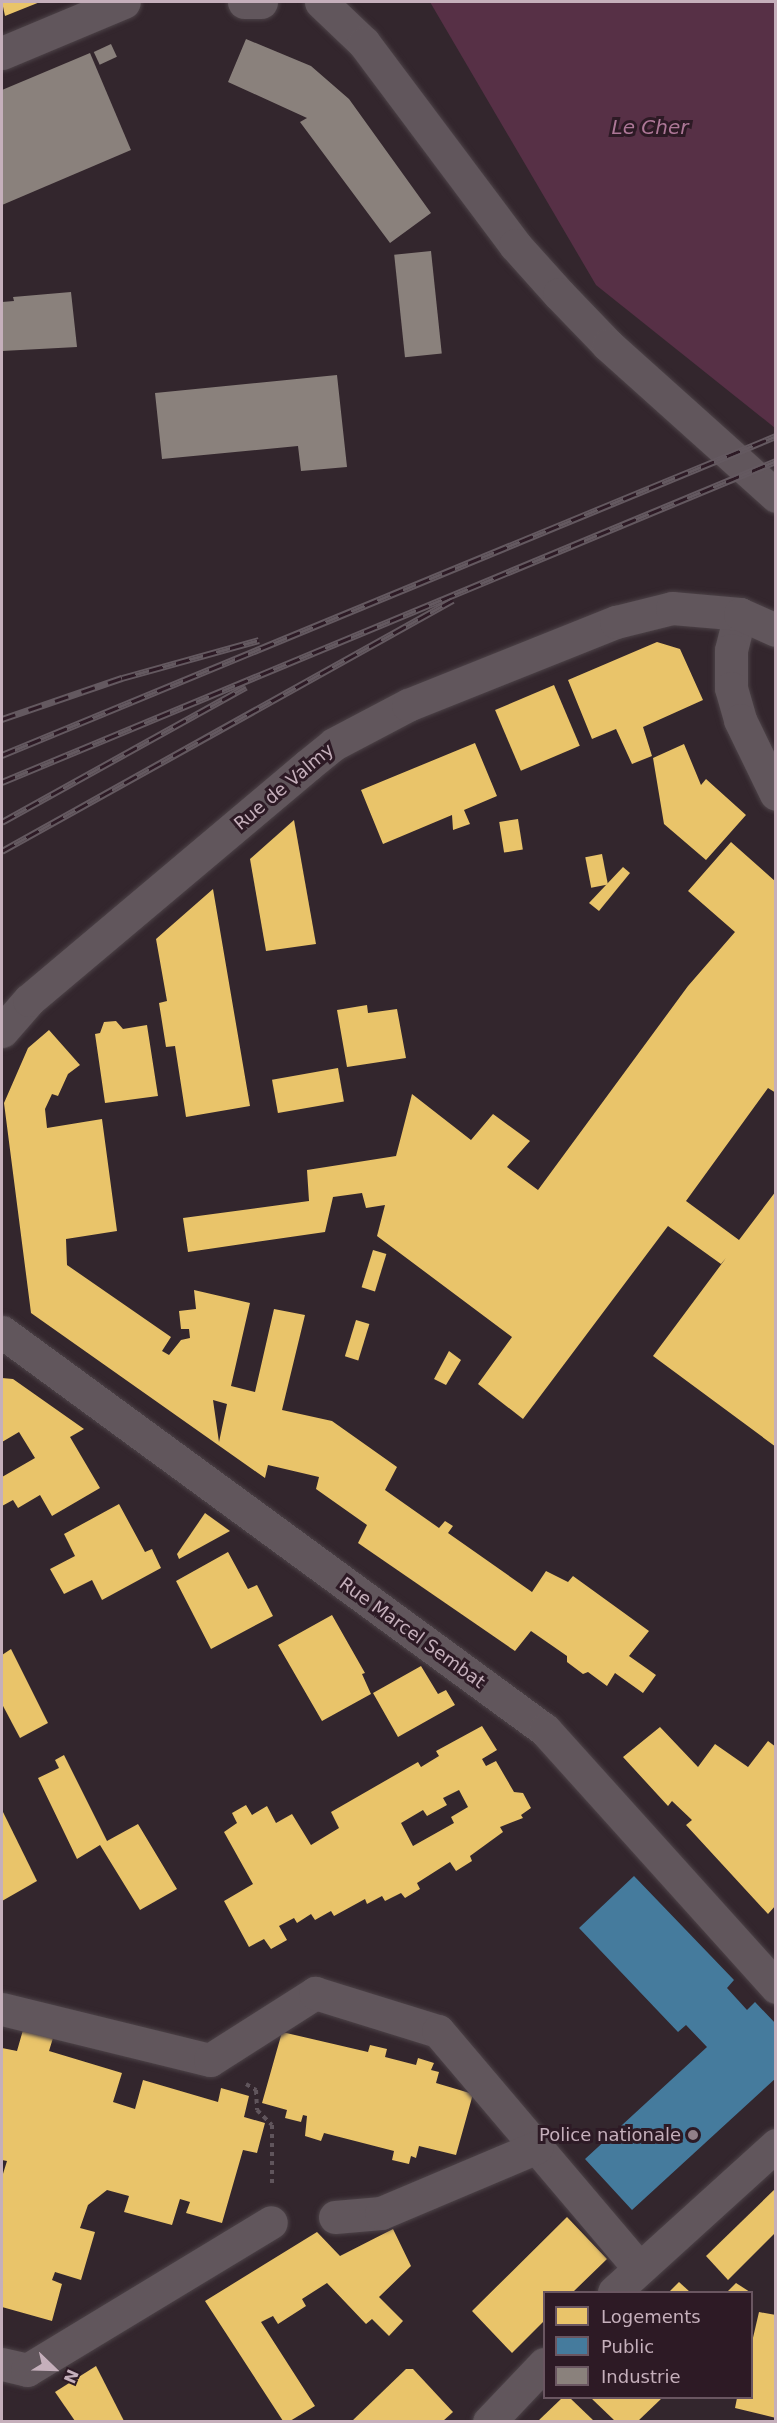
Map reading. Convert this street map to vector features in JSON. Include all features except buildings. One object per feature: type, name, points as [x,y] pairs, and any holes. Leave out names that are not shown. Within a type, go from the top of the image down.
[{"type":"street","points":[[2,53],[124,2]]},
{"type":"street","points":[[244,2],[261,2]]},
{"type":"street","points":[[321,2],[364,43],[515,245],[559,294],[608,345],[776,496]]},
{"type":"street","name":"Rue de Valmy","points":[[2,1030],[36,994],[334,744],[408,705],[616,622],[672,608],[740,614],[776,630]]},
{"type":"street","points":[[740,614],[731,650],[731,688],[740,720],[776,794]]},
{"type":"street","name":"Rue Marcel Sembat","points":[[2,1332],[545,1730],[776,1987]]},
{"type":"street","points":[[2,2009],[210,2060],[315,1993],[438,2031],[638,2267]]},
{"type":"street","points":[[615,2291],[638,2267],[776,2145]]},
{"type":"street","points":[[335,2217],[381,2214],[537,2147]]},
{"type":"street","points":[[2,2364],[27,2370],[271,2222]]},
{"type":"street","points":[[489,2421],[543,2365]]},
{"type":"path","points":[[210,2060],[256,2090],[257,2110],[272,2124],[271,2222]]},
{"type":"water","name":"Le Cher","points":[[430,2],[775,2],[775,428],[596,285]]},
{"type":"railway","points":[[2,755],[776,436]]},
{"type":"railway","points":[[2,782],[776,461]]},
{"type":"railway","points":[[2,851],[453,600]]},
{"type":"railway","points":[[2,719],[122,678],[259,640]]},
{"type":"railway","points":[[2,822],[246,687]]},
{"type":"place","name":"Police nationale","points":[[693,2135]]}]
